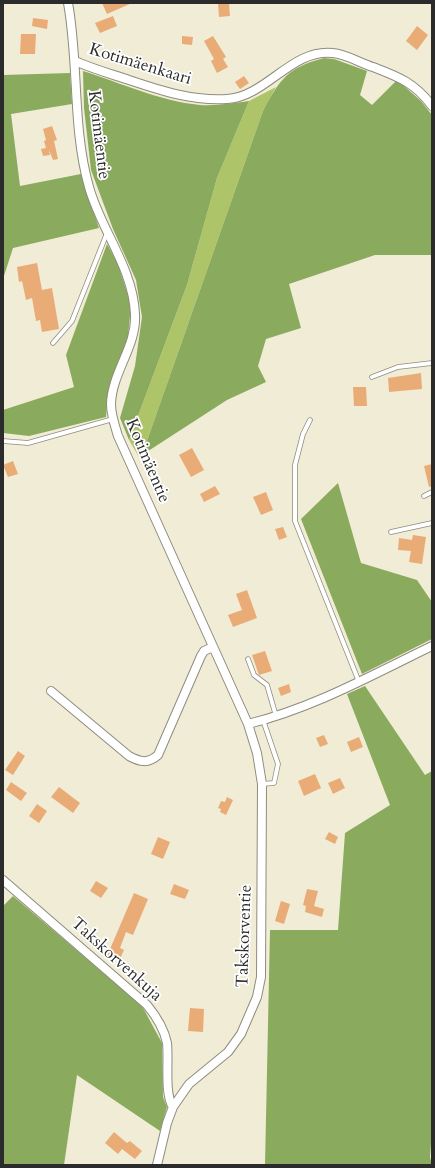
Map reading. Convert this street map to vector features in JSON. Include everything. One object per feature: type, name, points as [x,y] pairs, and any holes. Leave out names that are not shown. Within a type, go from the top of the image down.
[{"type":"street","name":"Kotimäentie","points":[[68,3],[73,32],[77,96],[84,166],[89,188],[107,233],[130,283],[135,316],[133,338],[119,370],[113,391],[111,404],[113,420],[122,444],[248,724]]},
{"type":"street","name":"Kotimäenkaari","points":[[75,61],[90,68],[176,96],[228,99],[254,92],[284,68],[322,52],[334,53],[394,74],[412,85],[432,106]]},
{"type":"street","points":[[248,724],[276,716],[330,696],[432,646]]},
{"type":"street","points":[[51,691],[129,756],[138,761],[145,762],[158,755],[201,656],[204,651],[213,647]]},
{"type":"street","name":"Takskorventie","points":[[157,1165],[167,1123],[173,1107],[189,1084],[228,1052],[241,1034],[257,997],[261,977],[262,944],[262,784],[257,753],[248,724]]},
{"type":"street","name":"Takskorvenkuja","points":[[3,880],[146,1004],[159,1021],[166,1042],[168,1095],[173,1107]]},
{"type":"lane","points":[[53,344],[72,321],[107,233]]},
{"type":"lane","points":[[372,377],[398,367],[432,363]]},
{"type":"lane","points":[[3,441],[28,443],[113,420]]},
{"type":"lane","points":[[310,420],[303,434],[294,464],[295,521],[359,682]]},
{"type":"lane","points":[[424,496],[432,492]]},
{"type":"lane","points":[[391,532],[432,523]]},
{"type":"lane","points":[[248,659],[254,675],[267,685],[276,716]]},
{"type":"lane","points":[[262,784],[274,783],[278,764],[264,720]]},
{"type":"green space","points":[[324,58],[334,59],[367,71],[360,95],[372,105],[397,80],[421,101],[432,115],[432,255],[375,255],[289,284],[301,328],[266,339],[258,366],[266,382],[227,400],[142,455],[263,111],[274,91],[286,76],[301,66]]},
{"type":"green space","points":[[83,71],[155,96],[185,103],[213,105],[249,101],[217,178],[187,285],[129,440],[120,418],[135,366],[142,317],[136,280],[113,229],[91,170],[84,108]]},
{"type":"green space","points":[[70,73],[72,104],[11,114],[20,186],[81,174],[99,228],[13,248],[3,279],[3,75]]},
{"type":"green space","points":[[276,87],[263,111],[142,455],[139,457],[129,440],[187,285],[217,178],[249,101]]},
{"type":"green space","points":[[107,244],[118,264],[131,305],[128,337],[108,393],[106,417],[29,436],[3,433],[3,410],[74,387],[66,355]]},
{"type":"green space","points":[[338,483],[361,563],[417,580],[432,602],[432,639],[362,674],[301,519]]},
{"type":"green space","points":[[365,686],[425,775],[432,771],[432,1130],[430,1157],[432,1165],[265,1165],[270,930],[338,930],[345,833],[390,805],[347,694]]},
{"type":"green space","points":[[13,896],[142,1006],[162,1043],[163,1097],[167,1107],[160,1131],[77,1075],[64,1165],[3,1165],[3,906]]},
{"type":"building","points":[[102,3],[132,3],[107,14]]},
{"type":"building","points":[[218,3],[229,3],[230,16],[219,17]]},
{"type":"building","points":[[113,16],[117,26],[100,33],[95,23]]},
{"type":"building","points":[[33,18],[48,20],[47,29],[32,26]]},
{"type":"building","points":[[417,26],[428,35],[417,50],[406,41]]},
{"type":"building","points":[[21,34],[36,34],[35,54],[20,54]]},
{"type":"building","points":[[182,36],[193,37],[192,45],[182,44]]},
{"type":"building","points":[[213,36],[226,57],[223,59],[228,67],[217,73],[211,61],[214,59],[204,41]]},
{"type":"building","points":[[244,76],[249,83],[240,89],[235,82]]},
{"type":"building","points":[[52,126],[57,140],[54,141],[58,159],[53,160],[49,150],[50,155],[43,156],[41,149],[46,148],[44,141],[46,140],[43,129]]},
{"type":"building","points":[[37,263],[42,290],[52,288],[59,329],[42,332],[40,320],[36,321],[32,298],[26,300],[22,281],[19,282],[17,267]]},
{"type":"building","points":[[421,373],[422,389],[389,392],[388,378]]},
{"type":"building","points":[[353,387],[366,387],[367,406],[354,406]]},
{"type":"building","points":[[192,448],[204,470],[191,477],[179,455]]},
{"type":"building","points":[[13,461],[18,474],[8,477],[3,465]]},
{"type":"building","points":[[432,464],[432,486],[429,487],[424,466]]},
{"type":"building","points":[[215,486],[220,494],[204,502],[200,494]]},
{"type":"building","points":[[266,492],[273,510],[261,515],[253,497]]},
{"type":"building","points":[[283,527],[287,537],[279,540],[275,529]]},
{"type":"building","points":[[413,535],[426,537],[422,564],[409,562],[411,551],[398,550],[399,538],[412,540]]},
{"type":"building","points":[[247,590],[257,618],[233,627],[228,615],[242,610],[236,594]]},
{"type":"building","points":[[265,651],[272,671],[259,675],[252,655]]},
{"type":"building","points":[[289,684],[291,692],[281,696],[278,688]]},
{"type":"building","points":[[324,735],[328,744],[320,747],[316,738]]},
{"type":"building","points":[[359,737],[363,747],[351,752],[347,742]]},
{"type":"building","points":[[18,751],[25,756],[13,775],[5,770]]},
{"type":"building","points":[[315,774],[321,788],[304,796],[298,781]]},
{"type":"building","points":[[340,778],[345,788],[333,794],[328,783]]},
{"type":"building","points":[[11,782],[27,793],[21,801],[6,790]]},
{"type":"building","points":[[59,787],[80,803],[73,813],[51,797]]},
{"type":"building","points":[[227,797],[233,800],[226,815],[220,812],[221,809],[218,808],[221,801],[225,802]]},
{"type":"building","points":[[37,804],[47,811],[39,823],[29,816]]},
{"type":"building","points":[[329,832],[338,837],[335,844],[325,839]]},
{"type":"building","points":[[158,837],[170,842],[163,859],[151,854]]},
{"type":"building","points":[[96,881],[108,888],[101,898],[90,891]]},
{"type":"building","points":[[174,884],[189,890],[185,899],[170,894]]},
{"type":"building","points":[[307,889],[318,891],[314,906],[324,909],[322,917],[305,912],[306,906],[303,905]]},
{"type":"building","points":[[134,893],[148,899],[133,935],[126,932],[120,948],[124,950],[119,961],[107,956]]},
{"type":"building","points":[[281,901],[290,904],[284,924],[275,921]]},
{"type":"building","points":[[190,1008],[204,1009],[203,1032],[188,1031]]},
{"type":"building","points":[[114,1132],[127,1143],[130,1141],[142,1151],[135,1159],[122,1149],[118,1154],[105,1143]]}]
